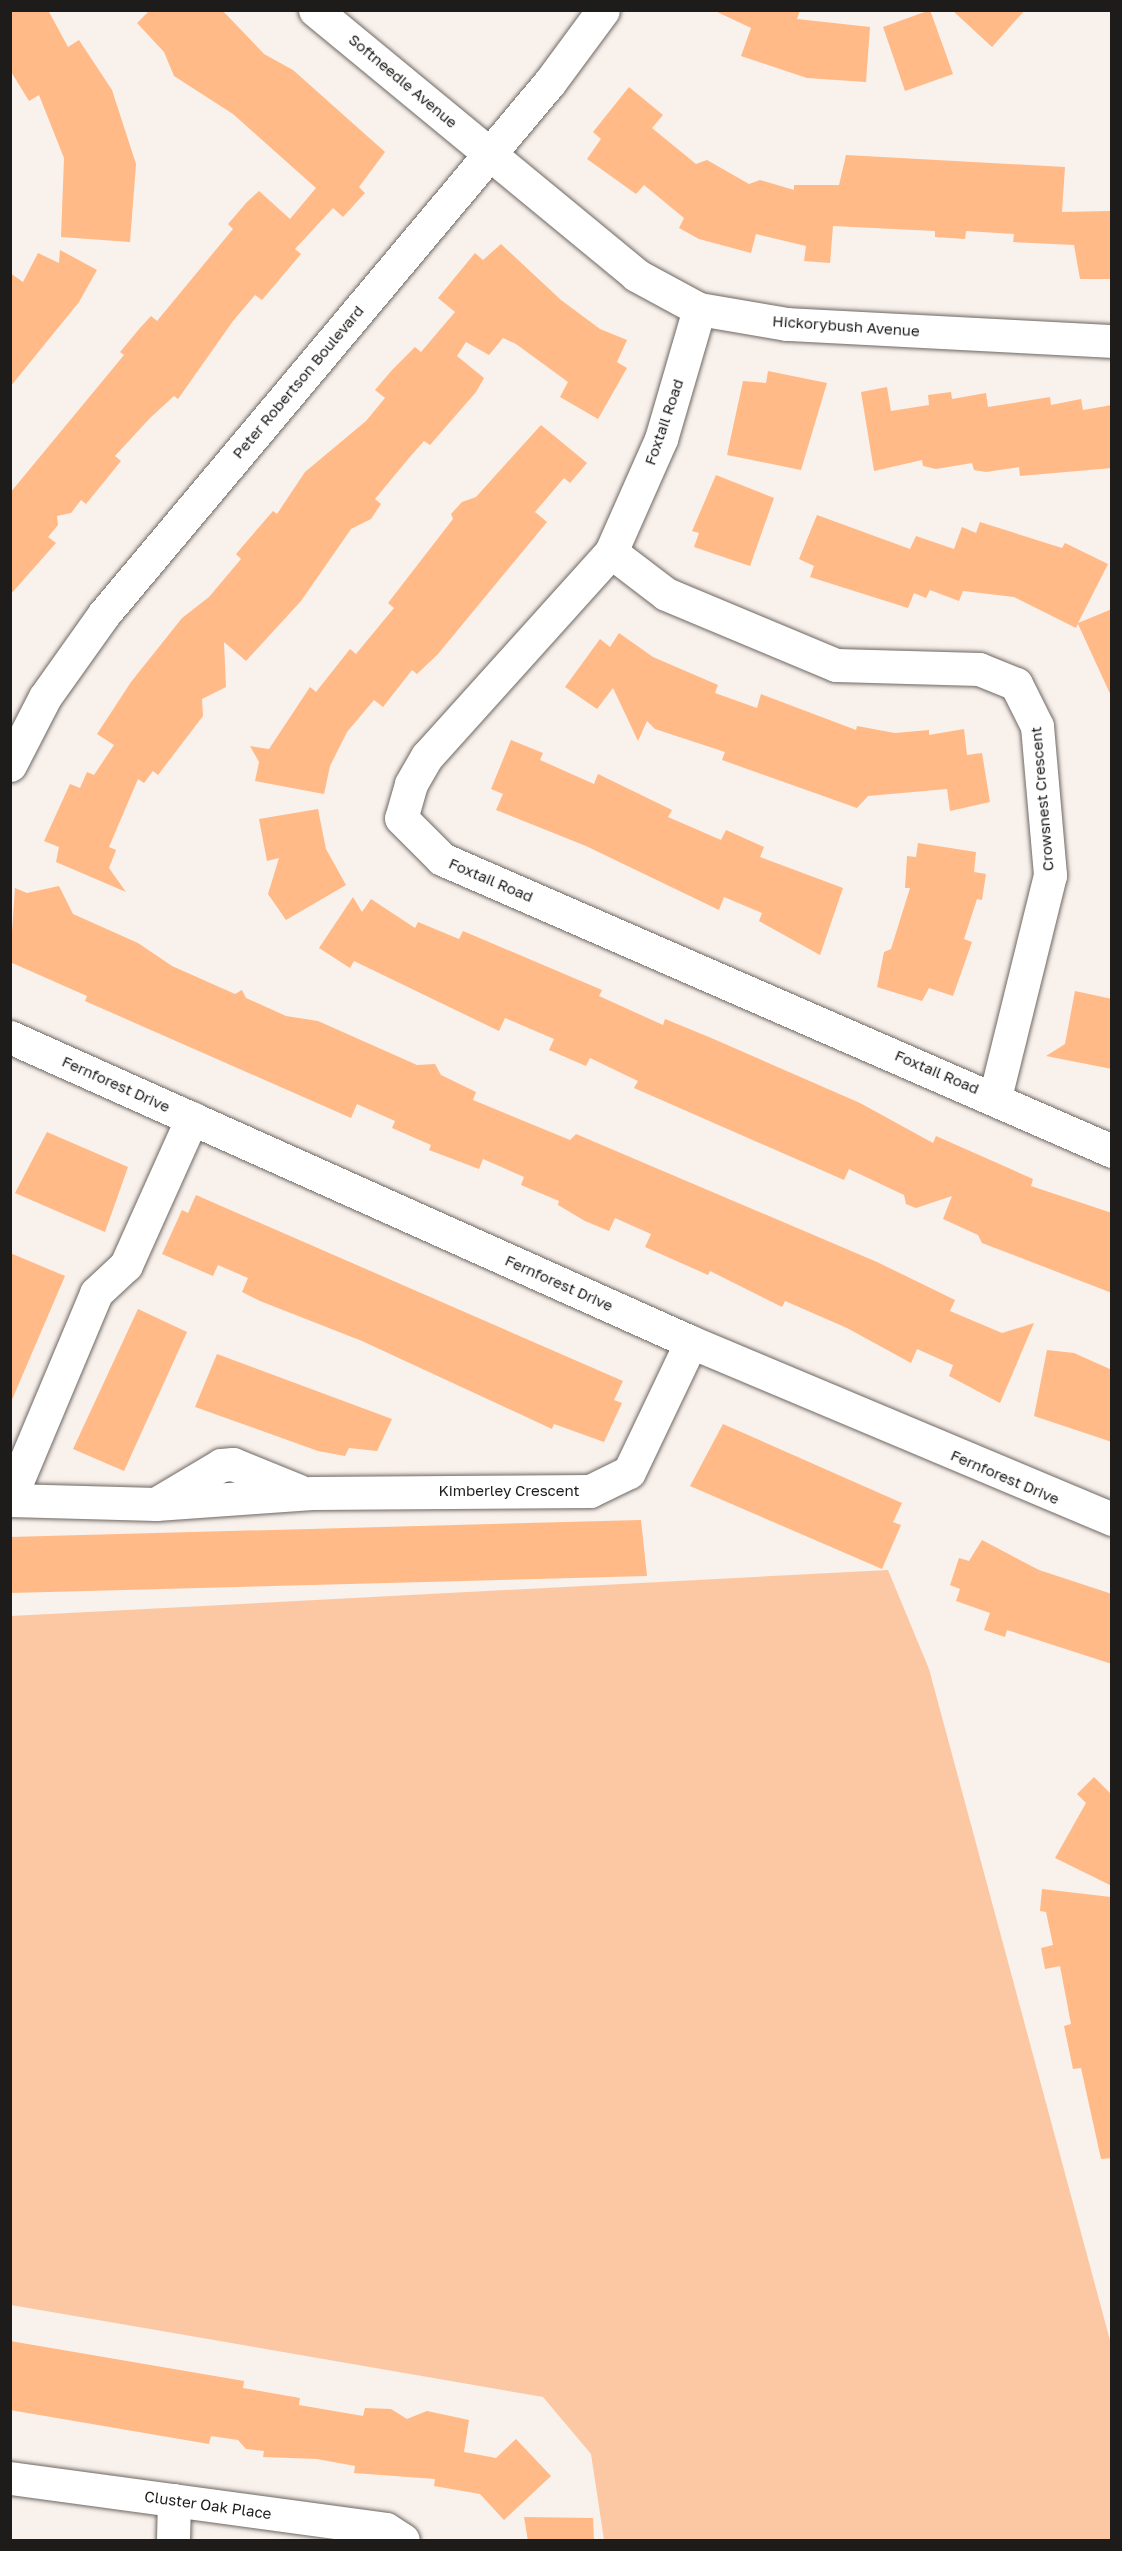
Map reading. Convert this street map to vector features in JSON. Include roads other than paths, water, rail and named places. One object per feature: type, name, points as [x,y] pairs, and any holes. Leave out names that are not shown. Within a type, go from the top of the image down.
[{"type":"street","name":"Softneedle Avenue","points":[[315,10],[489,154]]},
{"type":"street","name":"Peter Robertson Boulevard","points":[[10,765],[45,697],[104,614],[489,154],[603,10]]},
{"type":"street","name":"Hickorybush Avenue","points":[[489,154],[636,275],[699,309],[787,324],[1112,342]]},
{"type":"street","name":"Foxtail Road","points":[[699,309],[661,439],[611,552],[427,756],[411,784],[401,818],[416,839],[442,860],[995,1097],[1112,1151]]},
{"type":"street","name":"Crowsnest Crescent","points":[[611,552],[666,594],[836,665],[979,669],[1016,684],[1037,726],[1050,875],[995,1097]]},
{"type":"street","name":"Fernforest Drive","points":[[10,1036],[691,1342],[1112,1519]]},
{"type":"street","name":"Kimberley Crescent","points":[[192,1118],[126,1265],[96,1293],[10,1499],[156,1504],[312,1493],[590,1491],[629,1472],[691,1342]]},
{"type":"street","name":"Cluster Oak Place","points":[[10,2478],[386,2529],[403,2541]]},
{"type":"street","points":[[173,2541],[174,2500]]}]
